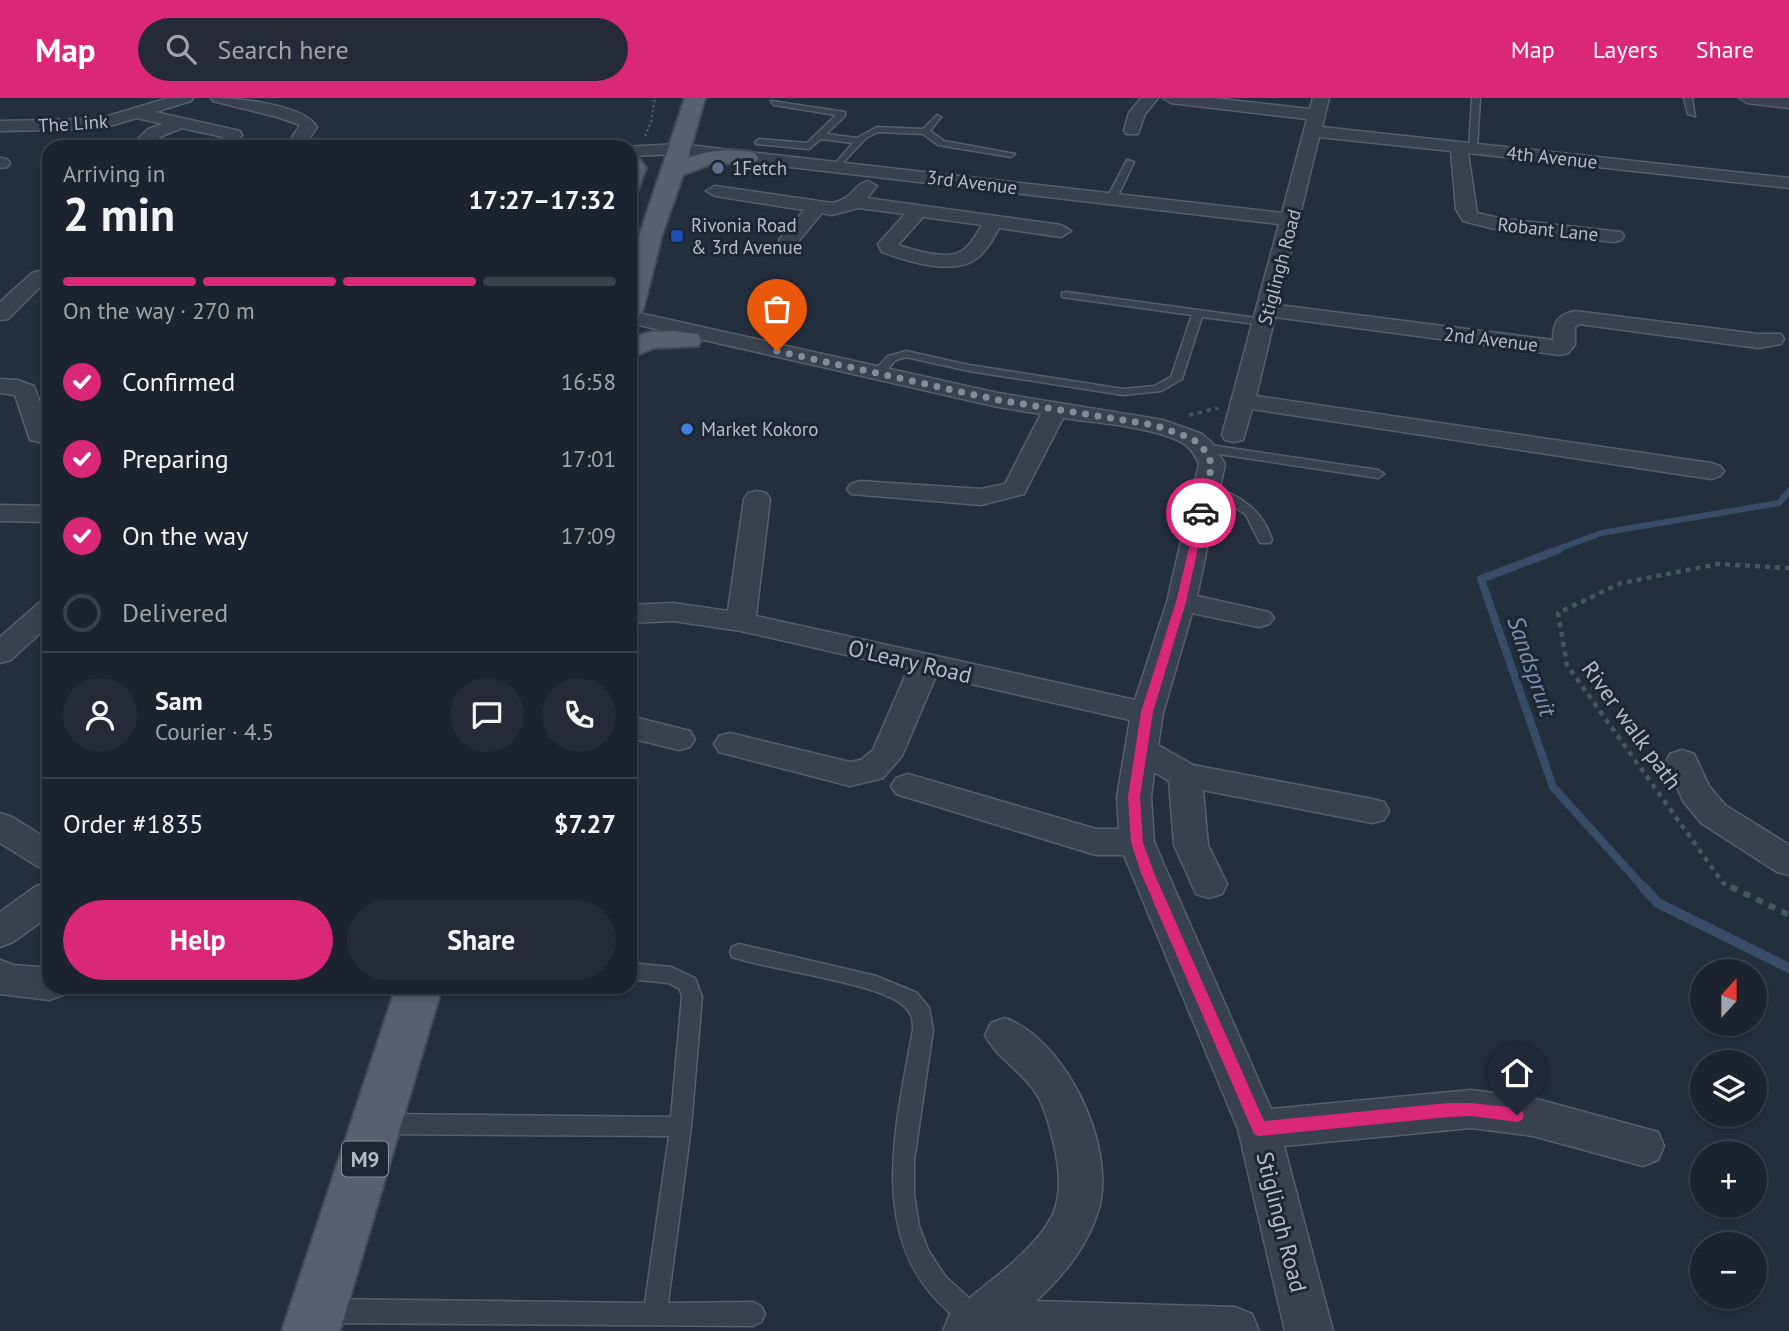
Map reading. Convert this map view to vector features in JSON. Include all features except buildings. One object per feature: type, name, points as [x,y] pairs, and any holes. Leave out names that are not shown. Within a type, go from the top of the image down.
[{"type":"main road","points":[[637,284],[650,235],[677,160],[695,98]]},
{"type":"main road","points":[[637,180],[649,143],[662,124]]},
{"type":"main road","points":[[677,160],[753,150]]},
{"type":"main road","points":[[637,346],[646,341],[666,338],[688,340]]},
{"type":"main road","name":"M9","points":[[314,1321],[417,994]]},
{"type":"street","name":"The Link","points":[[0,126],[86,125],[138,113],[185,98]]},
{"type":"street","points":[[219,98],[282,113],[306,122],[309,127],[301,140]]},
{"type":"street","points":[[1132,130],[1137,113],[1150,98]]},
{"type":"street","name":"4th Avenue","points":[[1171,98],[1317,115],[1466,148],[1789,183]]},
{"type":"street","points":[[1747,98],[1789,103]]},
{"type":"street","points":[[138,113],[234,135],[230,140]]},
{"type":"street","name":"Stiglingh Road","points":[[1234,435],[1317,115]]},
{"type":"street","points":[[145,140],[154,132],[177,124]]},
{"type":"street","points":[[637,148],[649,143],[677,160]]},
{"type":"street","name":"Robant Lane","points":[[1466,148],[1465,209],[1470,216],[1503,225],[1614,236]]},
{"type":"street","name":"3rd Avenue","points":[[753,150],[836,166],[1291,220]]},
{"type":"street","points":[[856,202],[880,171]]},
{"type":"street","points":[[715,191],[839,208],[856,202],[1061,231]]},
{"type":"street","points":[[789,240],[818,206]]},
{"type":"street","points":[[918,211],[888,244],[889,248],[946,260],[961,260],[970,255],[994,221]]},
{"type":"street","points":[[13,277],[42,277]]},
{"type":"street","points":[[0,314],[42,279]]},
{"type":"street","name":"2nd Avenue","points":[[1266,316],[1560,348],[1564,345],[1564,324],[1575,317],[1758,341],[1773,339]]},
{"type":"street","points":[[637,319],[998,400],[1154,425],[1183,433],[1203,448]]},
{"type":"street","points":[[637,328],[960,397],[998,400]]},
{"type":"street","points":[[0,386],[36,388],[42,419]]},
{"type":"street","points":[[1243,401],[1711,471]]},
{"type":"street","points":[[860,489],[981,497],[1016,489],[1055,409]]},
{"type":"street","name":"Stiglingh Road","points":[[1203,448],[1212,464],[1207,489],[1181,602],[1147,712],[1134,797],[1137,842],[1259,1129],[1309,1331]]},
{"type":"street","points":[[741,622],[757,499]]},
{"type":"street","points":[[0,513],[42,514]]},
{"type":"street","points":[[1181,602],[1259,618]]},
{"type":"street","name":"O'Leary Road","points":[[637,614],[673,612],[741,622],[925,665],[1147,712]]},
{"type":"street","points":[[0,653],[42,617]]},
{"type":"street","points":[[730,744],[850,774],[871,771],[886,756],[925,665]]},
{"type":"street","points":[[637,729],[679,739]]},
{"type":"street","points":[[1141,750],[1185,775],[1372,811]]},
{"type":"street","points":[[1682,762],[1695,792],[1713,814],[1789,862]]},
{"type":"street","points":[[1185,775],[1191,845],[1209,884]]},
{"type":"street","points":[[908,786],[1096,842],[1137,842]]},
{"type":"street","points":[[0,826],[42,853]]},
{"type":"street","points":[[0,932],[42,901]]},
{"type":"street","points":[[0,976],[5,980],[42,983]]},
{"type":"street","points":[[972,1326],[1050,1255],[1068,1229],[1080,1198],[1078,1164],[1069,1121],[1056,1091],[1045,1072],[1005,1035]]},
{"type":"street","points":[[1259,1129],[1471,1109],[1533,1117],[1643,1146]]},
{"type":"street","points":[[972,1326],[1235,1331]]},
{"type":"lane","points":[[838,98],[856,98]]},
{"type":"lane","points":[[1466,148],[1476,98]]},
{"type":"lane","points":[[1688,98],[1692,114]]},
{"type":"lane","points":[[753,150],[809,146],[842,114],[774,103]]},
{"type":"lane","points":[[925,132],[937,117]]},
{"type":"lane","points":[[836,166],[859,141],[877,129],[925,132],[941,143],[1011,154]]},
{"type":"lane","points":[[821,136],[859,141]]},
{"type":"lane","points":[[1112,198],[1130,162]]},
{"type":"lane","points":[[1066,295],[1198,313],[1266,316]]},
{"type":"lane","points":[[878,373],[892,358],[906,354],[969,368],[1123,392],[1157,388],[1176,379],[1198,313]]},
{"type":"lane","points":[[1203,448],[1378,474]]},
{"type":"lane","points":[[1207,489],[1257,515],[1265,540]]},
{"type":"lane","points":[[740,952],[876,984],[911,999],[922,1014],[923,1030],[902,1162],[904,1213],[916,1249],[935,1282],[972,1326]]},
{"type":"lane","points":[[637,972],[671,975],[688,984],[692,997],[681,1127],[655,1315]]},
{"type":"lane","points":[[376,1124],[681,1127]]},
{"type":"lane","points":[[314,1321],[753,1314]]},
{"type":"path","points":[[649,143],[655,98]]},
{"type":"path","points":[[1154,425],[1243,401]]},
{"type":"path","name":"River walk path","points":[[1789,568],[1718,564],[1621,583],[1558,613],[1567,665],[1723,883],[1789,915]]},
{"type":"waterway","name":"Sandspruit","points":[[1553,551],[1601,533],[1779,503],[1789,491]]},
{"type":"waterway","name":"Sandspruit","points":[[1558,550],[1481,579],[1553,787],[1645,889]]},
{"type":"waterway","name":"Sandspruit","points":[[1643,887],[1658,903],[1789,968]]},
{"type":"way so far","points":[[777,351],[998,400],[1154,425],[1183,433],[1203,448],[1212,464],[1201,513]]},
{"type":"place","name":"1Fetch","points":[[718,168]]},
{"type":"place","name":"Rivonia Road & 3rd Avenue","points":[[677,236]]},
{"type":"place","name":"Market Kokoro","points":[[687,429]]},
{"type":"route","points":[[1201,513],[1181,602],[1147,712],[1134,797],[1135,824],[1137,842],[1148,873],[1259,1129],[1448,1110],[1471,1109],[1517,1115]]}]
